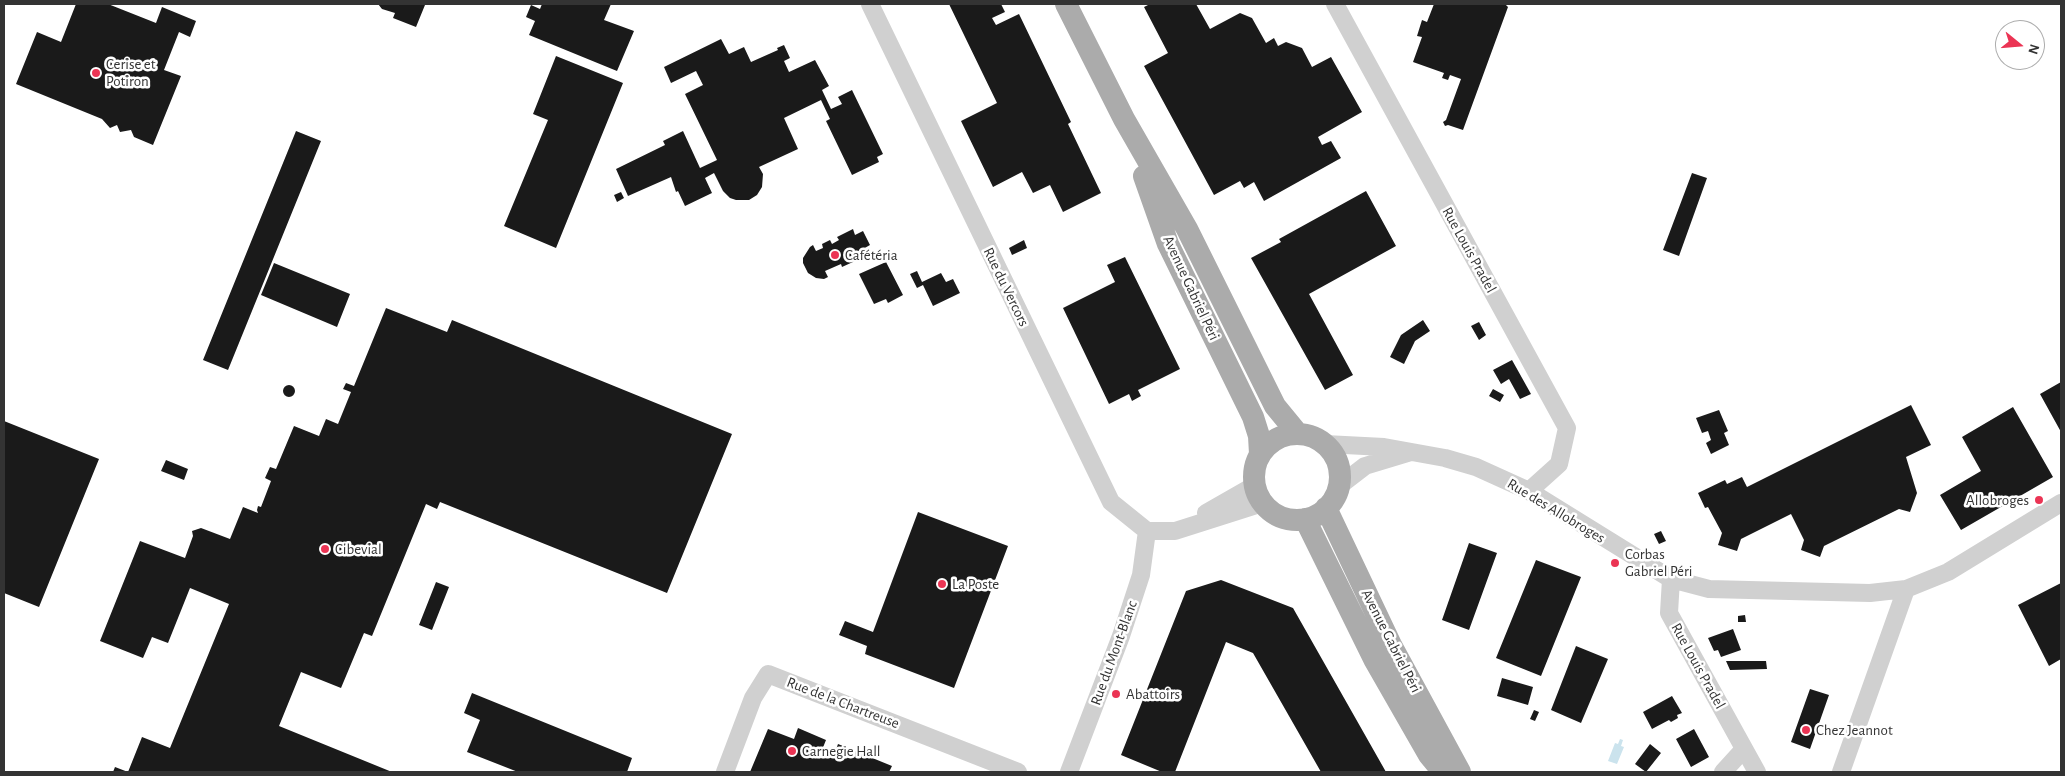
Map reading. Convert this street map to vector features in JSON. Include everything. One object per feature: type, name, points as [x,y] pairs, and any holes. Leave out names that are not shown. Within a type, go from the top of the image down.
[{"type":"main road","name":"Avenue Gabriel Péri","points":[[1066,4],[1124,119],[1187,229],[1275,406],[1298,434]]},
{"type":"main road","name":"Avenue Gabriel Péri","points":[[1124,119],[1168,244],[1260,436],[1260,454]]},
{"type":"main road","points":[[1298,434],[1308,435],[1325,444],[1336,459],[1339,468],[1339,486],[1326,508],[1305,519],[1282,517],[1259,494],[1254,474],[1260,454],[1277,439],[1298,434]]},
{"type":"main road","name":"Avenue Gabriel Péri","points":[[1326,508],[1391,646],[1460,772]]},
{"type":"main road","name":"Avenue Gabriel Péri","points":[[1305,519],[1374,659],[1429,755],[1443,772]]},
{"type":"street","name":"Rue du Vercors","points":[[870,4],[1111,502],[1147,531]]},
{"type":"street","name":"Rue Louis Pradel","points":[[1335,4],[1567,428],[1559,464],[1529,492]]},
{"type":"street","name":"Rue des Allobroges","points":[[1325,444],[1384,447],[1408,453],[1445,458],[1476,467],[1529,492],[1670,579],[1709,590],[1870,593],[1906,589],[1948,572],[2061,503]]},
{"type":"street","name":"Rue des Allobroges","points":[[1339,486],[1365,466],[1408,453]]},
{"type":"street","points":[[1147,531],[1175,531],[1259,494]]},
{"type":"street","name":"Rue du Mont-Blanc","points":[[1070,772],[1121,636],[1141,575],[1147,531]]},
{"type":"street","name":"Rue Louis Pradel","points":[[1670,579],[1669,613],[1743,750],[1757,772]]},
{"type":"street","points":[[1841,772],[1906,589]]},
{"type":"street","name":"Rue de la Chartreuse","points":[[726,772],[753,698],[768,674],[1018,772]]},
{"type":"street","points":[[1723,772],[1743,750]]},
{"type":"water","points":[[1620,739],[1623,740],[1621,746],[1624,747],[1617,764],[1608,761],[1615,743],[1618,744]]},
{"type":"building","name":"Cerise et Potiron","points":[[76,4],[108,4],[156,23],[162,7],[196,21],[190,37],[179,32],[164,70],[181,76],[153,145],[134,137],[131,130],[120,132],[117,125],[110,128],[102,119],[16,84],[37,32],[61,42]]},
{"type":"building","points":[[378,4],[425,5],[416,27],[393,18],[395,13],[382,9]]},
{"type":"building","points":[[542,4],[611,4],[604,20],[634,31],[617,71],[529,35],[535,21],[526,17],[531,5],[540,9]]},
{"type":"building","points":[[949,4],[1001,4],[1005,12],[992,18],[996,25],[1019,14],[1071,122],[1068,124],[1101,193],[1063,212],[1050,185],[1033,193],[1022,172],[993,187],[961,121],[997,103]]},
{"type":"building","points":[[1150,4],[1196,4],[1210,29],[1240,13],[1252,18],[1266,43],[1274,38],[1278,46],[1286,42],[1302,48],[1312,67],[1331,57],[1362,112],[1318,137],[1322,145],[1331,141],[1341,158],[1264,201],[1254,182],[1244,188],[1240,181],[1214,195],[1144,66],[1168,53],[1144,7]]},
{"type":"building","points":[[1434,4],[1505,4],[1508,7],[1463,130],[1448,125],[1445,126],[1443,122],[1446,120],[1461,79],[1450,75],[1448,80],[1442,78],[1444,73],[1413,62],[1422,37],[1417,36],[1422,20],[1427,22]]},
{"type":"building","points":[[721,39],[729,54],[744,47],[751,62],[778,50],[777,48],[784,45],[790,58],[784,61],[789,72],[815,60],[829,86],[822,90],[831,109],[842,104],[838,97],[852,90],[883,154],[877,157],[879,162],[852,175],[826,121],[830,119],[821,100],[784,118],[798,149],[759,167],[763,174],[762,187],[757,195],[749,200],[730,198],[723,191],[714,173],[705,178],[712,193],[685,206],[678,191],[676,192],[671,177],[628,196],[616,169],[665,145],[663,141],[683,131],[700,168],[717,160],[685,94],[703,85],[696,71],[671,83],[664,67]]},
{"type":"building","points":[[556,56],[623,83],[556,248],[504,226],[548,120],[533,114]]},
{"type":"building","points":[[296,131],[321,141],[228,370],[203,360]]},
{"type":"building","points":[[1692,173],[1707,178],[1679,256],[1663,250]]},
{"type":"building","points":[[1366,191],[1396,246],[1309,294],[1353,375],[1325,390],[1251,258],[1281,242],[1279,239]]},
{"type":"building","points":[[621,192],[624,198],[617,202],[614,195]]},
{"type":"building","name":"Cafétéria","points":[[853,229],[855,235],[863,231],[870,245],[863,249],[866,256],[842,267],[841,264],[825,271],[828,277],[824,279],[816,278],[808,273],[803,263],[803,258],[810,247],[813,245],[816,251],[823,248],[822,244],[830,240],[832,244],[839,240],[837,237]]},
{"type":"building","points":[[1024,240],[1027,248],[1012,255],[1009,248]]},
{"type":"building","points":[[1125,257],[1180,369],[1138,390],[1141,396],[1132,401],[1129,394],[1109,404],[1063,308],[1115,282],[1107,265]]},
{"type":"building","points":[[886,262],[903,295],[888,303],[886,299],[874,304],[859,274]]},
{"type":"building","points":[[274,263],[350,294],[337,327],[261,295]]},
{"type":"building","points":[[917,271],[922,282],[941,273],[946,282],[953,279],[960,293],[933,306],[923,285],[917,288],[910,274]]},
{"type":"building","name":"Cibevial","points":[[386,308],[447,332],[452,320],[732,434],[667,593],[440,502],[437,509],[426,504],[372,636],[364,633],[341,688],[301,672],[279,726],[392,772],[128,772],[142,737],[170,748],[229,604],[190,588],[168,643],[152,637],[143,658],[100,641],[140,541],[185,558],[193,536],[192,531],[201,528],[230,539],[243,507],[258,513],[258,506],[261,507],[271,481],[265,478],[270,467],[276,469],[294,426],[319,436],[326,419],[338,424],[351,392],[343,389],[346,383],[354,386]]},
{"type":"building","points":[[1423,320],[1430,331],[1415,341],[1404,364],[1390,357],[1401,335]]},
{"type":"building","points":[[1479,322],[1486,335],[1479,340],[1471,326]]},
{"type":"building","points":[[1512,360],[1531,394],[1520,399],[1509,379],[1501,384],[1493,370]]},
{"type":"building","points":[[2061,382],[2061,432],[2040,394]]},
{"type":"building","points":[[289,385],[295,391],[289,397],[283,391]]},
{"type":"building","points":[[1493,389],[1504,395],[1500,402],[1489,396]]},
{"type":"building","points":[[1911,405],[1931,445],[1906,457],[1917,493],[1910,512],[1899,509],[1824,546],[1820,557],[1801,550],[1804,540],[1791,514],[1741,539],[1737,551],[1718,545],[1722,533],[1708,507],[1705,508],[1698,493],[1725,480],[1727,484],[1742,477],[1747,487]]},
{"type":"building","points":[[2013,407],[2053,477],[1961,530],[1940,495],[1981,471],[1962,437]]},
{"type":"building","points":[[1719,410],[1728,431],[1724,433],[1729,445],[1711,454],[1706,443],[1711,440],[1708,431],[1702,433],[1696,418]]},
{"type":"building","points":[[4,421],[99,459],[39,607],[4,593]]},
{"type":"building","points":[[166,460],[188,469],[184,480],[161,471]]},
{"type":"building","name":"La Poste","points":[[918,512],[1008,546],[954,688],[865,654],[867,646],[839,635],[845,621],[873,632]]},
{"type":"building","points":[[1661,531],[1666,541],[1659,544],[1654,534]]},
{"type":"building","points":[[1469,543],[1497,553],[1469,630],[1442,620]]},
{"type":"building","points":[[1536,560],[1581,577],[1541,676],[1496,658]]},
{"type":"building","points":[[1221,580],[1293,608],[1386,772],[1321,772],[1253,653],[1226,642],[1175,772],[1162,772],[1121,755],[1186,591]]},
{"type":"building","points":[[436,582],[449,587],[432,630],[419,625]]},
{"type":"building","points":[[2061,583],[2061,659],[2049,666],[2018,605]]},
{"type":"building","points":[[1745,615],[1746,622],[1738,622],[1738,616]]},
{"type":"building","points":[[1733,629],[1741,650],[1721,657],[1718,650],[1714,651],[1708,638]]},
{"type":"building","points":[[1576,646],[1608,659],[1581,723],[1551,710]]},
{"type":"building","points":[[1726,661],[1766,661],[1767,669],[1730,670]]},
{"type":"building","points":[[1502,678],[1533,687],[1528,705],[1497,696]]},
{"type":"building","points":[[1810,689],[1829,695],[1810,749],[1791,742]]},
{"type":"building","points":[[472,693],[632,758],[627,772],[518,772],[467,752],[480,720],[464,713]]},
{"type":"building","points":[[1672,696],[1682,713],[1677,715],[1678,718],[1671,722],[1669,720],[1652,729],[1643,712]]},
{"type":"building","points":[[1534,710],[1539,712],[1535,721],[1530,719]]},
{"type":"building","name":"Carnegie Hall","points":[[798,728],[826,740],[822,750],[834,755],[838,744],[892,766],[889,772],[750,772],[768,729],[794,739]]},
{"type":"building","points":[[1694,729],[1709,757],[1691,767],[1676,739]]},
{"type":"building","points":[[1650,744],[1661,753],[1646,772],[1635,764]]},
{"type":"building","points":[[115,767],[128,772],[113,772]]},
{"type":"place","name":"Cerise et Potiron","points":[[96,73]]},
{"type":"place","name":"Cafétéria","points":[[835,255]]},
{"type":"place","name":"Allobroges","points":[[2039,500]]},
{"type":"place","name":"Cibevial","points":[[325,549]]},
{"type":"place","name":"Corbas Gabriel Péri","points":[[1615,563]]},
{"type":"place","name":"La Poste","points":[[942,584]]},
{"type":"place","name":"Abattoirs","points":[[1116,694]]},
{"type":"place","name":"Chez Jeannot","points":[[1806,730]]},
{"type":"place","name":"Carnegie Hall","points":[[792,751]]}]
